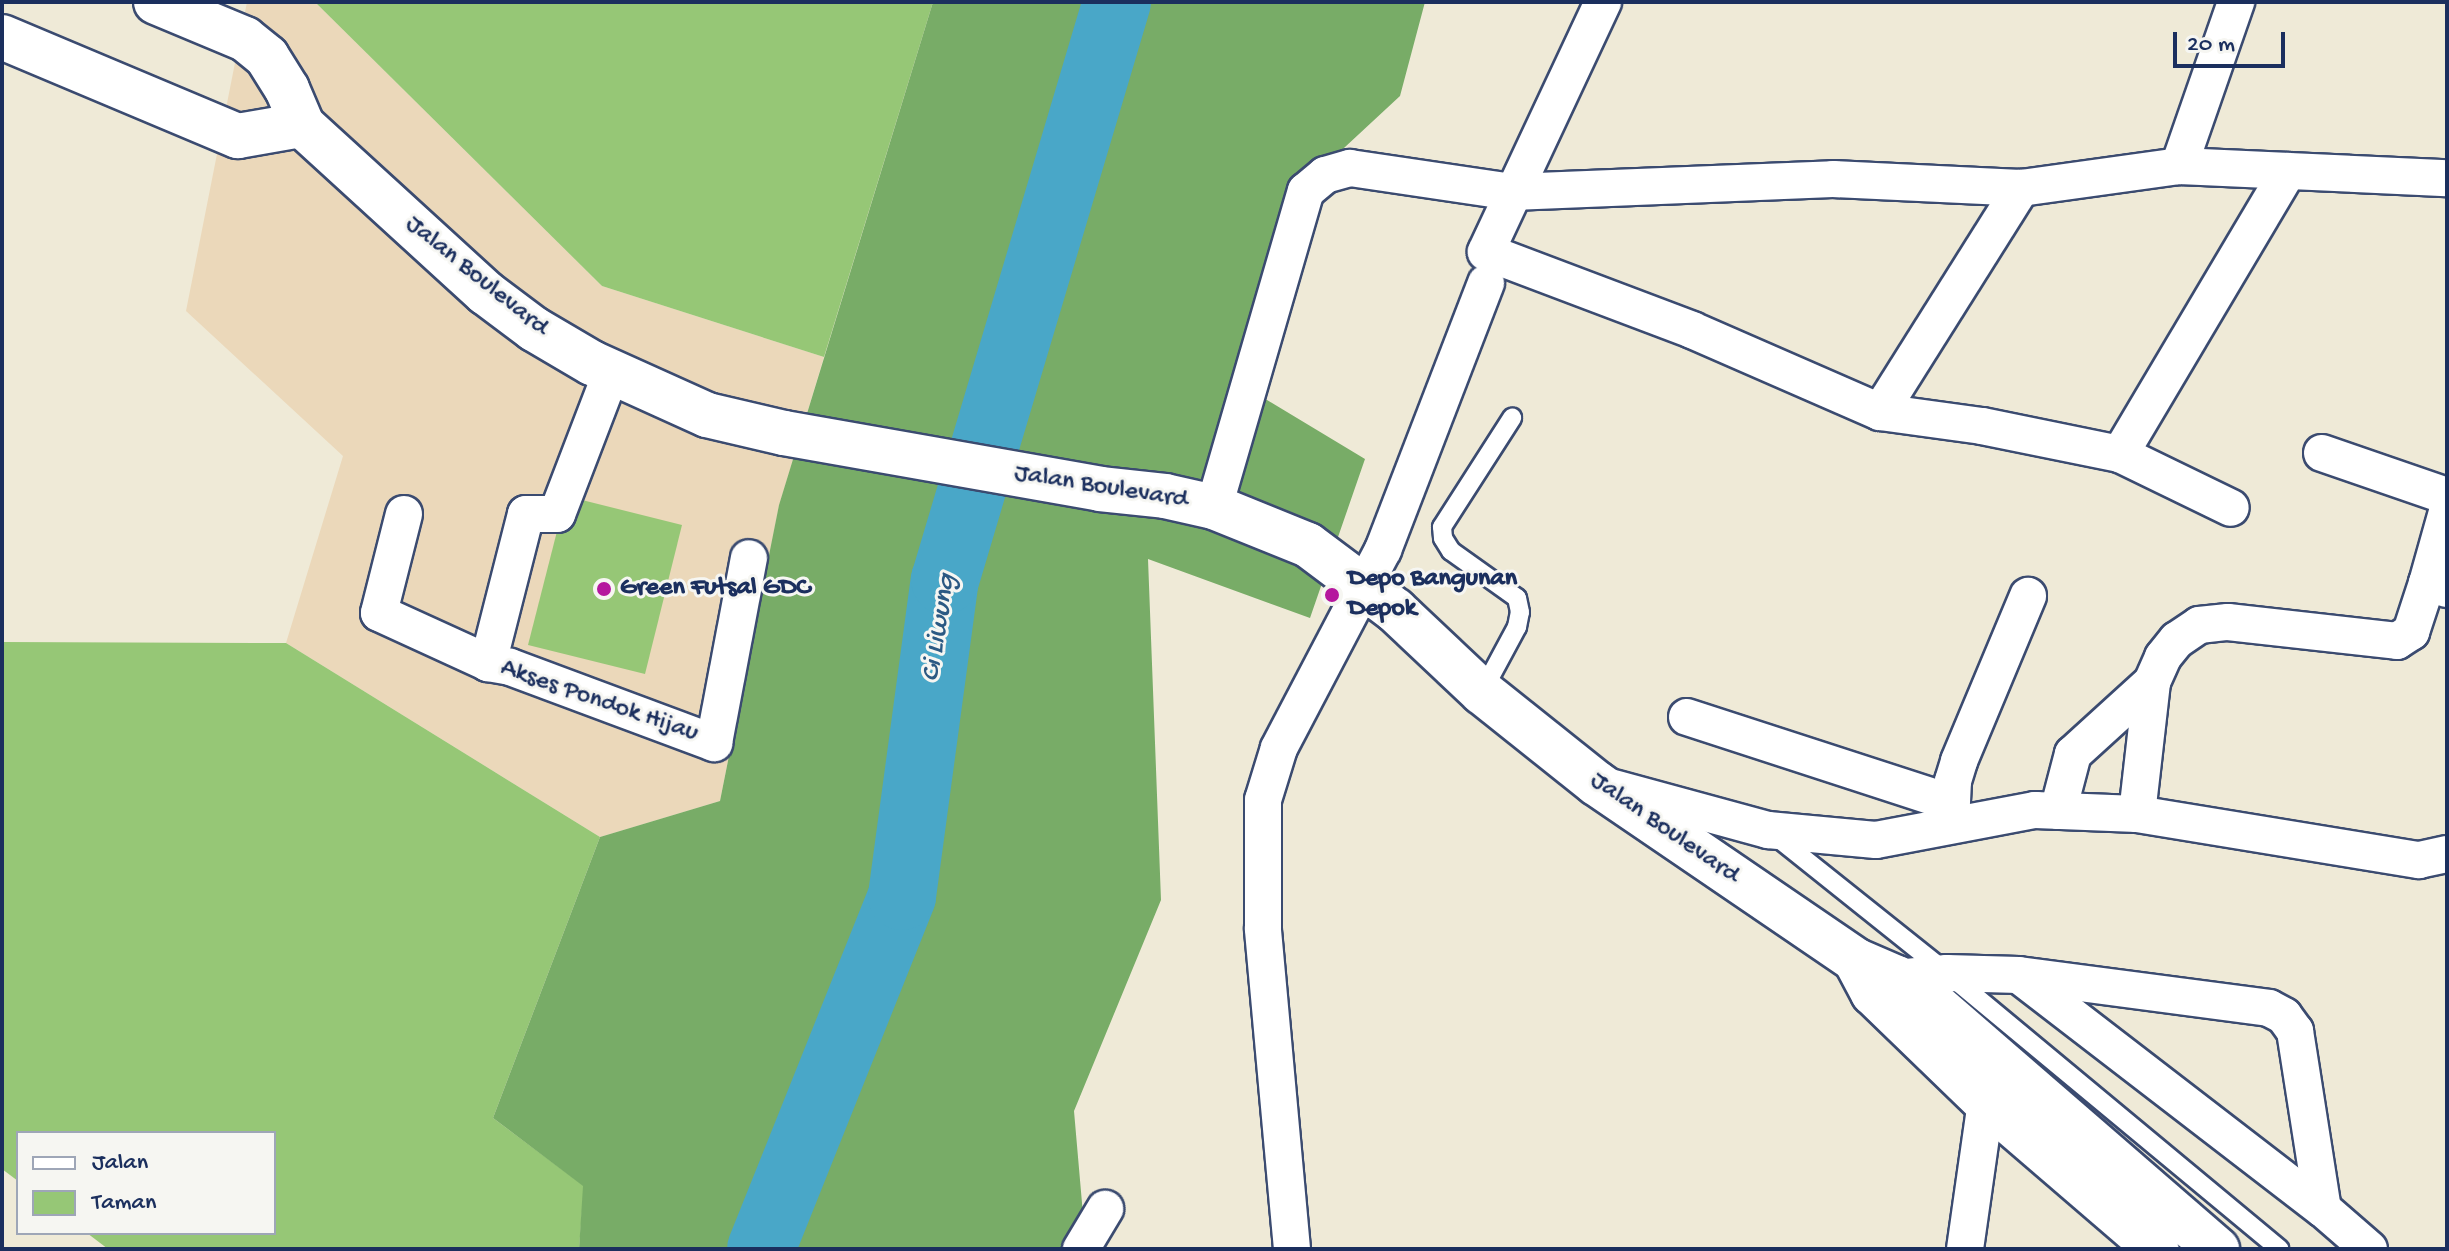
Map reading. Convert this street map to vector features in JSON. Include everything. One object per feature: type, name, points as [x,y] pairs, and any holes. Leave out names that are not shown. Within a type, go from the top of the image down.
[{"type":"main road","name":"Jalan Boulevard","points":[[156,2],[245,39],[267,57],[302,125],[486,293],[534,329],[612,371],[707,415],[784,433],[1100,489],[1165,496],[1214,507],[1308,545],[1366,586],[1482,692],[1596,783],[1875,977],[1927,998],[2217,1249]]},
{"type":"main road","points":[[2,37],[238,136],[302,125]]},
{"type":"main road","name":"Jalan Boulevard","points":[[1875,977],[1986,1102],[2157,1249]]},
{"type":"street","points":[[1603,2],[1486,252],[1692,330],[1880,412],[1982,426],[2120,454],[2231,508]]},
{"type":"street","points":[[2179,166],[2236,2]]},
{"type":"street","points":[[1214,507],[1306,191],[1325,175],[1350,168],[1512,192],[1833,179],[2021,188],[2179,166],[2447,177]]},
{"type":"street","points":[[2120,454],[2288,171]]},
{"type":"street","points":[[1880,412],[2021,188]]},
{"type":"street","points":[[1292,1249],[1263,928],[1263,800],[1279,748],[1366,586],[1405,498],[1486,283]]},
{"type":"street","name":"Akses Pondok Hijau","points":[[488,663],[526,514],[557,514],[612,371]]},
{"type":"street","points":[[2322,453],[2447,496]]},
{"type":"street","points":[[2137,814],[2152,682],[2163,657],[2177,640],[2199,625],[2228,622],[2397,641],[2411,632],[2437,586],[2447,512]]},
{"type":"street","name":"Akses Pondok Hijau","points":[[404,514],[379,613],[488,663],[510,667],[714,743],[749,558]]},
{"type":"street","points":[[1951,813],[1959,761],[2028,596]]},
{"type":"street","points":[[2058,811],[2073,754],[2152,682]]},
{"type":"street","points":[[1687,717],[1951,813]]},
{"type":"street","points":[[1596,783],[1768,830],[1876,840],[1951,813],[2035,810],[2137,814],[2419,860],[2447,854]]},
{"type":"street","points":[[1875,977],[1947,973],[2019,975],[2269,1008],[2284,1016],[2295,1031],[2323,1209]]},
{"type":"street","points":[[2019,975],[2323,1209],[2369,1249]]},
{"type":"street","points":[[1965,1249],[1986,1102]]},
{"type":"street","points":[[1081,1249],[1105,1209]]},
{"type":"lane","points":[[1482,692],[1517,627],[1520,612],[1517,598],[1451,551],[1443,538],[1442,527],[1512,418]]},
{"type":"lane","points":[[1768,830],[1947,973],[2279,1249]]},
{"type":"shaded area","points":[[247,2],[315,2],[602,286],[824,357],[779,506],[720,801],[600,837],[286,643],[343,456],[186,311]]},
{"type":"green space","points":[[315,2],[933,2],[824,357],[602,286]]},
{"type":"green space","points":[[933,2],[1425,2],[1400,96],[1289,199],[1252,391],[1365,459],[1310,618],[1148,559],[1161,900],[1074,1111],[1086,1249],[579,1249],[583,1186],[493,1118],[600,837],[720,801],[779,505]]},
{"type":"green space","name":"Green Futsal GDC","points":[[566,496],[682,525],[645,674],[528,645]]},
{"type":"green space","points":[[2,642],[286,643],[600,837],[493,1118],[584,1186],[579,1249],[108,1249],[90,1235],[276,1235],[276,1131],[16,1131],[16,1180],[2,1169]]},
{"type":"waterway","name":"Ci Liwung","points":[[761,1249],[902,896],[945,580],[1117,2]]},
{"type":"place","name":"Green Futsal GDC","points":[[604,589]]},
{"type":"place","name":"Depo Bangunan Depok","points":[[1332,595]]}]
